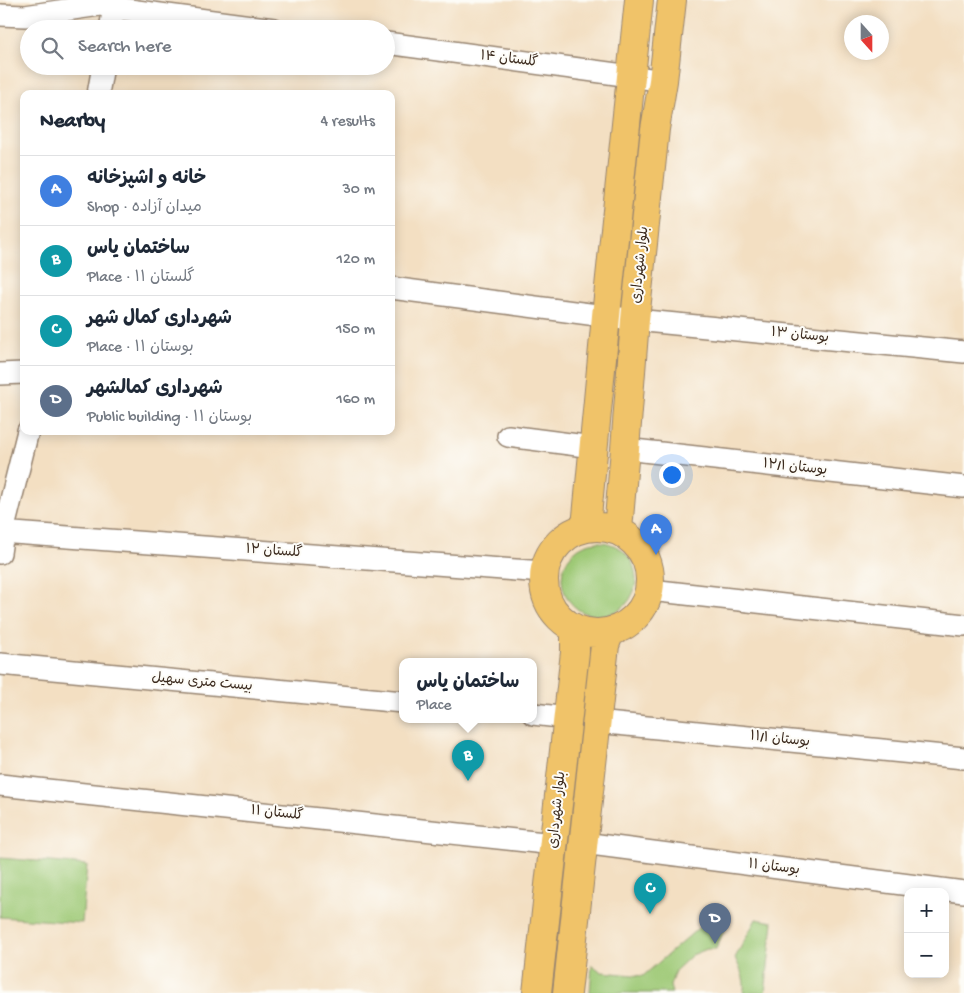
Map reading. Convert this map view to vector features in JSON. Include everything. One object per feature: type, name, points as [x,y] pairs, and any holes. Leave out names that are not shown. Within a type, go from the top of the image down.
[{"type":"main road","points":[[586,527],[606,316],[640,0]]},
{"type":"main road","name":"بلوار شهرداری","points":[[618,530],[635,320],[655,129],[663,81],[672,0]]},
{"type":"main road","points":[[602,526],[618,530],[630,537],[641,548],[648,561],[651,575],[650,590],[646,602],[640,612],[627,624],[610,632],[597,634],[584,632],[561,620],[552,610],[546,598],[544,572],[549,556],[558,543],[571,533],[586,527],[602,526]]},
{"type":"main road","name":"بلوار شهرداری","points":[[537,993],[576,652],[575,633],[572,627]]},
{"type":"main road","name":"بلوار شهرداری","points":[[567,993],[605,645],[610,632]]},
{"type":"street","points":[[0,15],[24,16],[101,4],[212,20]]},
{"type":"street","points":[[101,4],[107,20]]},
{"type":"street","name":"گلستان ۱۴","points":[[395,45],[663,81]]},
{"type":"street","points":[[99,90],[101,75]]},
{"type":"street","name":"بوستان ۱۳","points":[[395,289],[635,320],[964,352]]},
{"type":"street","points":[[0,374],[20,373]]},
{"type":"street","points":[[0,553],[2,532],[27,435]]},
{"type":"street","points":[[508,436],[593,447]]},
{"type":"street","name":"بوستان ۱۲/۱","points":[[626,449],[964,487]]},
{"type":"street","name":"گلستان ۱۲","points":[[2,532],[544,572]]},
{"type":"street","points":[[650,590],[964,625]]},
{"type":"street","name":"بیست متری سهیل","points":[[0,664],[399,702]]},
{"type":"street","points":[[537,714],[568,718]]},
{"type":"street","name":"بوستان ۱۱/۱","points":[[596,722],[964,758]]},
{"type":"street","name":"گلستان ۱۱","points":[[0,785],[554,844]]},
{"type":"street","name":"بوستان ۱۱","points":[[583,843],[964,892]]},
{"type":"green space","points":[[599,542],[613,545],[625,553],[633,565],[636,579],[633,593],[625,605],[613,613],[599,616],[585,613],[573,605],[565,593],[562,579],[565,565],[573,553],[585,545]]},
{"type":"green space","points":[[0,858],[87,865],[82,923],[0,917]]},
{"type":"green space","points":[[710,918],[728,920],[716,949],[707,949],[692,955],[675,971],[670,986],[672,993],[590,993],[592,965],[602,972],[643,976]]},
{"type":"green space","points":[[756,919],[773,922],[765,993],[743,993],[744,980],[735,958]]},
{"type":"place","name":"خانه و اشپزخانه","points":[[656,555]]},
{"type":"place","name":"ساختمان یاس","points":[[468,781]]},
{"type":"place","name":"شهرداری کمال شهر","points":[[650,914]]},
{"type":"place","name":"شهرداری کمالشهر","points":[[715,944]]}]
